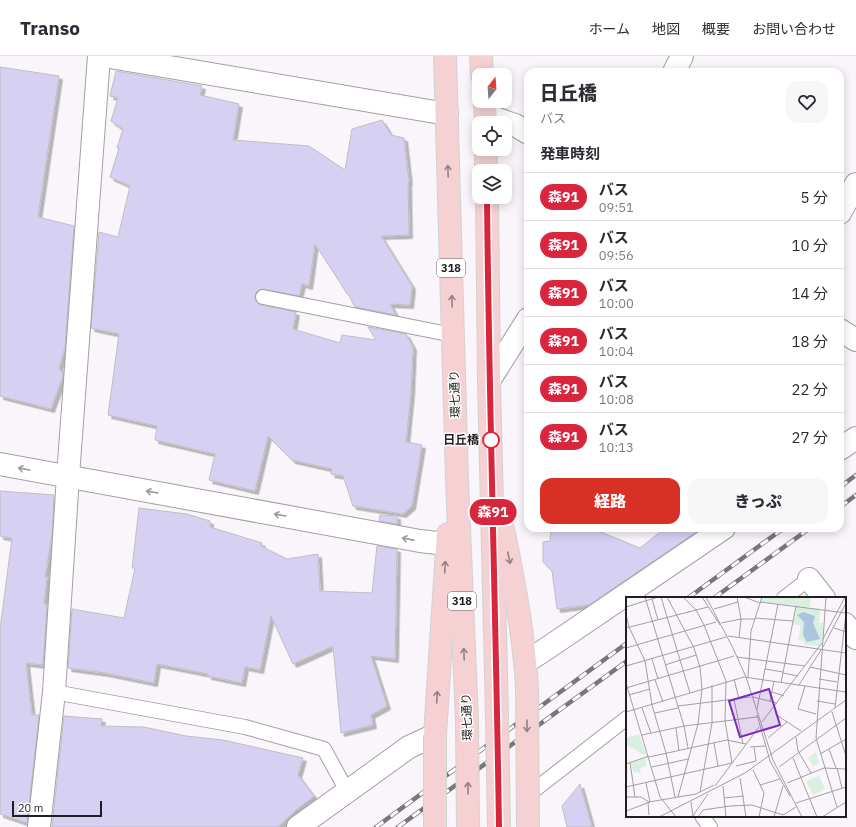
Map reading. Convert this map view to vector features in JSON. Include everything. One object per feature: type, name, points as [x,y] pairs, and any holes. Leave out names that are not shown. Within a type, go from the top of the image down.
[{"type":"main road","name":"環七通り","points":[[444,56],[447,114],[457,480],[467,721],[468,827]]},
{"type":"main road","points":[[481,56],[482,68]]},
{"type":"main road","points":[[487,204],[489,381],[499,827]]},
{"type":"main road","points":[[492,479],[512,573],[526,662],[528,827]]},
{"type":"main road","points":[[436,827],[435,735],[446,544],[457,480]]},
{"type":"street","points":[[39,827],[54,692],[68,476],[99,56]]},
{"type":"street","points":[[104,56],[214,65],[447,114]]},
{"type":"street","points":[[676,68],[682,56]]},
{"type":"street","points":[[485,113],[515,125],[524,131]]},
{"type":"street","points":[[844,206],[856,184]]},
{"type":"street","points":[[489,381],[524,325]]},
{"type":"street","points":[[844,332],[856,340]]},
{"type":"street","points":[[844,446],[856,438]]},
{"type":"street","points":[[0,464],[420,541],[446,544]]},
{"type":"street","points":[[526,662],[718,532]]},
{"type":"street","points":[[809,579],[823,597]]},
{"type":"street","points":[[846,625],[856,638]]},
{"type":"street","points":[[298,827],[409,747],[435,735]]},
{"type":"lane","points":[[263,297],[453,335]]},
{"type":"lane","points":[[785,597],[809,579]]},
{"type":"lane","points":[[54,692],[245,727],[324,749],[347,791]]},
{"type":"lane","points":[[528,794],[626,719]]},
{"type":"lane","points":[[703,817],[710,827]]},
{"type":"building","points":[[0,67],[59,76],[38,217],[74,226],[65,347],[59,368],[63,376],[51,409],[0,396]]},
{"type":"building","points":[[116,71],[202,86],[200,95],[239,104],[233,140],[309,146],[345,170],[352,129],[382,120],[391,135],[404,138],[409,181],[409,235],[381,236],[412,286],[410,305],[390,304],[396,315],[355,307],[350,296],[315,244],[309,286],[302,284],[299,296],[264,289],[257,291],[255,296],[255,300],[261,305],[296,312],[293,329],[340,343],[342,335],[376,340],[368,327],[406,334],[413,347],[411,392],[406,442],[422,445],[412,506],[403,514],[353,506],[343,476],[331,474],[332,469],[292,460],[268,436],[255,491],[209,480],[215,454],[155,440],[157,426],[108,415],[119,334],[91,328],[99,232],[118,237],[130,186],[110,177],[123,129],[111,121],[118,98],[110,96]]},
{"type":"building","points":[[0,491],[54,495],[52,535],[45,577],[47,577],[44,604],[47,604],[43,665],[26,663],[32,715],[39,715],[27,823],[0,814],[0,629],[12,538],[0,536]]},
{"type":"building","points":[[139,508],[187,514],[210,521],[210,527],[262,543],[261,546],[287,559],[318,554],[320,591],[372,593],[377,546],[397,549],[395,659],[371,656],[387,706],[371,715],[373,725],[341,733],[333,646],[293,664],[271,616],[260,670],[245,667],[242,683],[208,676],[208,674],[157,664],[154,683],[105,673],[68,668],[72,609],[124,618],[135,568],[132,568]]},
{"type":"building","points":[[380,515],[397,516],[397,524],[379,521]]},
{"type":"building","points":[[551,532],[601,532],[640,548],[660,532],[696,532],[589,605],[557,609],[552,571],[543,562],[543,542],[550,541]]},
{"type":"building","points":[[64,716],[102,719],[101,726],[144,727],[186,736],[223,740],[303,758],[298,775],[314,796],[297,809],[278,827],[52,827]]},
{"type":"building","points":[[580,784],[592,827],[567,827],[562,806]]},
{"type":"railway","points":[[844,484],[856,475]]},
{"type":"railway","points":[[844,504],[856,495]]},
{"type":"railway","points":[[689,597],[779,532]]},
{"type":"railway","points":[[715,597],[805,532]]},
{"type":"railway","points":[[376,827],[626,644]]},
{"type":"railway","points":[[398,827],[626,662]]},
{"type":"bus line","name":"森91","points":[[487,204],[489,381],[499,827]]},
{"type":"place","name":"日丘橋","points":[[491,440]]}]
